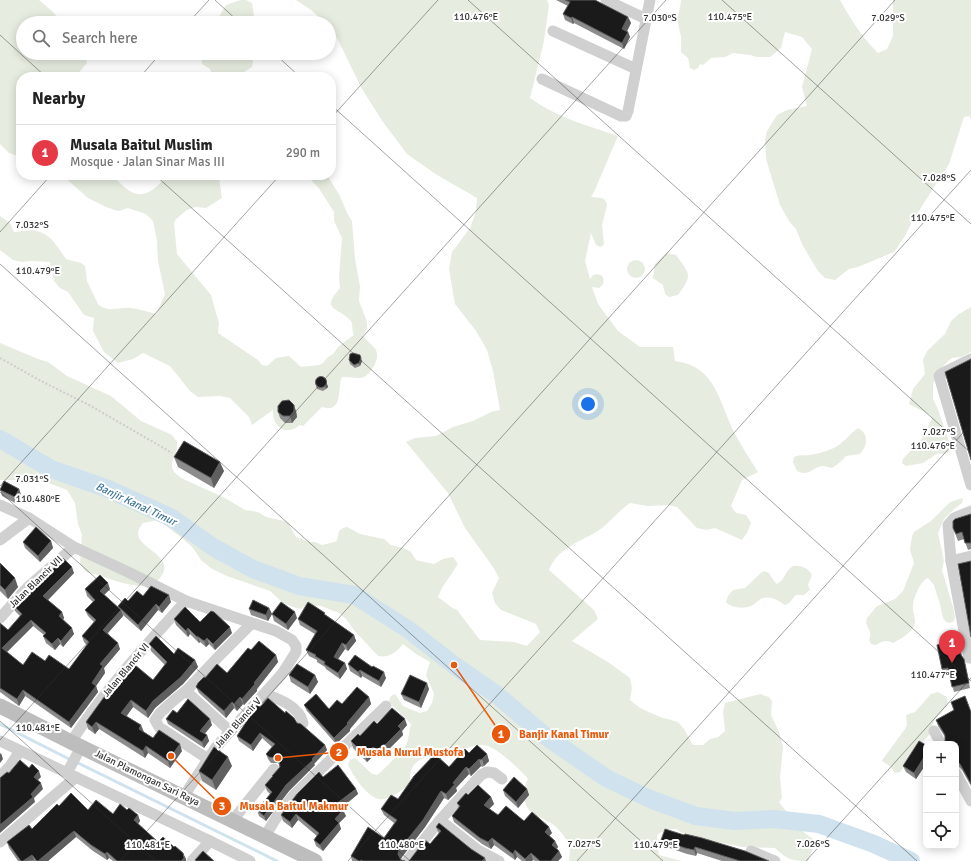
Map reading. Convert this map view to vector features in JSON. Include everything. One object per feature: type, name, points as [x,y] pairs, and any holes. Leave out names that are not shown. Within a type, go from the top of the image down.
[{"type":"street","points":[[606,0],[646,19]]},
{"type":"street","points":[[542,79],[623,117],[627,114],[650,0]]},
{"type":"street","points":[[553,31],[636,69]]},
{"type":"street","points":[[971,359],[939,376],[971,485]]},
{"type":"street","points":[[0,505],[29,518],[74,547],[186,601],[252,624],[220,654],[188,689],[173,700],[155,720],[159,727],[208,760]]},
{"type":"street","points":[[969,658],[951,561],[948,525],[954,518],[971,511]]},
{"type":"street","points":[[0,540],[29,518]]},
{"type":"street","name":"Jalan Blancir VII","points":[[0,618],[28,587],[74,547]]},
{"type":"street","points":[[951,561],[971,556]]},
{"type":"street","name":"Jalan Blancir VI","points":[[71,772],[76,747],[89,715],[122,672],[186,601]]},
{"type":"street","name":"Jalan Blancir V","points":[[184,796],[208,760],[230,731],[282,674],[296,652],[296,646],[292,640],[276,631],[252,624]]},
{"type":"street","points":[[188,689],[188,692],[230,731]]},
{"type":"street","points":[[265,694],[282,700],[293,707],[300,715],[303,723]]},
{"type":"street","name":"Jalan Plamongan Sari Raya","points":[[0,706],[76,747],[184,796],[315,861]]},
{"type":"street","points":[[265,836],[278,815],[294,795],[386,706]]},
{"type":"street","points":[[934,731],[939,741]]},
{"type":"street","points":[[0,742],[71,772],[250,861]]},
{"type":"street","points":[[0,777],[10,766],[20,751]]},
{"type":"street","points":[[233,820],[274,769]]},
{"type":"street","points":[[0,842],[71,772]]},
{"type":"street","points":[[407,861],[440,820],[481,775],[488,772],[494,773],[502,779]]},
{"type":"street","points":[[958,777],[971,801]]},
{"type":"street","points":[[440,820],[478,850],[498,861]]},
{"type":"street","points":[[192,861],[210,841]]},
{"type":"street","points":[[751,851],[775,861]]},
{"type":"path","points":[[0,358],[41,381],[91,406],[172,454]]},
{"type":"shaded area","points":[[0,0],[39,0],[57,16],[16,16],[16,60],[86,60],[87,63],[79,72],[16,72],[16,155],[9,153],[0,144]]},
{"type":"shaded area","points":[[241,0],[246,0],[252,3],[254,16],[220,16],[226,5]]},
{"type":"shaded area","points":[[296,0],[547,0],[549,5],[544,41],[530,98],[562,116],[618,136],[591,197],[602,198],[606,201],[607,205],[602,225],[604,244],[601,247],[596,245],[591,233],[585,261],[590,279],[593,275],[599,274],[604,280],[602,286],[599,288],[592,287],[598,304],[618,331],[640,347],[673,347],[675,361],[689,364],[708,378],[720,398],[737,437],[758,472],[742,480],[731,506],[736,513],[746,515],[751,523],[742,540],[715,528],[707,530],[697,528],[677,507],[668,505],[648,506],[630,503],[599,530],[564,550],[553,562],[549,570],[594,610],[598,619],[572,641],[608,662],[630,678],[632,688],[630,700],[640,708],[660,717],[678,722],[684,729],[693,745],[703,745],[710,739],[718,737],[725,731],[723,712],[725,703],[760,694],[769,697],[772,701],[771,715],[779,732],[783,747],[780,777],[782,798],[779,802],[802,831],[813,839],[815,844],[808,861],[797,861],[790,859],[775,848],[742,847],[688,836],[676,829],[671,829],[657,835],[659,855],[682,861],[569,861],[569,845],[563,834],[554,825],[532,813],[526,806],[524,792],[528,779],[504,756],[493,748],[483,745],[470,747],[448,755],[421,759],[414,764],[409,785],[384,799],[373,797],[357,781],[348,764],[350,760],[355,758],[372,774],[377,775],[402,750],[407,743],[411,724],[391,704],[389,700],[391,696],[395,694],[403,706],[420,713],[427,711],[432,703],[434,694],[426,675],[430,662],[403,644],[392,654],[378,656],[339,613],[321,606],[305,606],[301,609],[296,608],[283,603],[270,591],[227,576],[212,569],[201,560],[193,548],[182,538],[158,520],[143,523],[138,531],[139,538],[143,544],[157,554],[162,560],[164,567],[162,575],[156,582],[138,586],[89,573],[85,571],[80,563],[82,535],[78,524],[75,503],[67,490],[46,482],[0,480],[0,343],[48,362],[67,376],[111,396],[141,421],[172,435],[177,442],[177,449],[172,462],[172,468],[181,478],[225,498],[245,510],[258,512],[266,517],[285,521],[289,524],[296,537],[322,545],[335,542],[339,531],[347,527],[360,534],[384,539],[391,545],[403,548],[411,552],[416,560],[434,564],[443,559],[453,557],[458,564],[442,588],[438,597],[457,610],[480,640],[514,642],[527,646],[540,632],[536,624],[501,610],[495,603],[492,593],[499,578],[493,567],[465,528],[448,493],[406,442],[415,438],[436,436],[453,427],[500,410],[493,371],[487,350],[476,331],[455,304],[449,269],[452,252],[470,228],[476,212],[477,198],[437,175],[407,154],[383,122],[362,89],[336,37],[336,16],[317,16]]},
{"type":"shaded area","points":[[681,0],[840,0],[857,28],[878,53],[887,49],[893,36],[893,0],[971,0],[971,119],[969,116],[964,117],[949,164],[894,252],[858,267],[849,269],[835,280],[825,278],[818,271],[803,246],[796,229],[789,221],[780,205],[766,159],[765,140],[767,131],[777,115],[787,110],[807,106],[802,87],[812,49],[802,37],[785,32],[781,48],[770,57],[757,57],[733,53],[725,57],[711,58],[703,65],[700,64],[698,68],[694,70],[690,68],[688,58],[681,52],[681,37],[677,18]]},
{"type":"shaded area","points":[[202,60],[253,60],[252,67],[244,72],[211,72],[210,69],[202,64]]},
{"type":"shaded area","points":[[68,180],[117,180],[132,192],[143,194],[149,192],[163,180],[219,180],[222,198],[206,208],[195,207],[187,210],[176,219],[174,223],[177,254],[211,295],[219,323],[218,333],[258,360],[262,365],[267,366],[276,358],[289,356],[301,367],[319,365],[323,363],[339,346],[354,335],[350,320],[331,305],[334,295],[340,288],[339,277],[342,238],[334,221],[334,212],[318,187],[311,180],[330,180],[352,221],[355,259],[360,286],[359,301],[367,322],[367,328],[363,336],[375,348],[377,353],[376,361],[372,369],[362,378],[342,377],[337,403],[334,407],[322,407],[303,426],[300,425],[290,430],[285,430],[277,425],[273,416],[273,410],[252,425],[249,417],[230,398],[220,396],[198,397],[190,391],[170,366],[143,353],[133,359],[118,363],[104,352],[93,331],[94,318],[84,315],[68,292],[60,288],[54,281],[50,262],[22,262],[13,260],[0,250],[0,216],[10,223],[14,232],[34,230],[46,235],[54,242],[66,259],[81,263],[85,266],[87,281],[98,304],[102,307],[106,309],[131,308],[156,314],[165,294],[158,261],[157,240],[153,221],[146,214],[128,208],[118,211],[88,198]]},
{"type":"shaded area","points":[[666,253],[676,255],[687,271],[688,275],[686,283],[678,295],[669,297],[665,294],[663,285],[653,278],[655,264]]},
{"type":"shaded area","points":[[632,260],[640,260],[645,265],[643,276],[640,278],[632,278],[627,273],[627,265]]},
{"type":"shaded area","points":[[971,307],[971,352],[961,357],[952,358],[948,361],[938,372],[933,384],[933,399],[947,435],[951,450],[945,454],[938,453],[923,463],[906,466],[902,463],[903,459],[924,436],[932,418],[930,415],[909,404],[913,389],[925,374],[923,360],[927,351],[945,334],[951,321]]},
{"type":"shaded area","points":[[858,428],[862,430],[866,436],[865,447],[860,454],[846,456],[832,468],[822,466],[807,473],[797,471],[793,462],[794,457],[816,454],[834,448],[841,444]]},
{"type":"shaded area","points":[[963,498],[962,503],[944,519],[938,533],[944,561],[942,570],[953,607],[955,617],[954,621],[950,623],[946,622],[943,618],[934,585],[928,578],[922,582],[915,598],[913,607],[915,621],[913,628],[893,643],[886,641],[875,645],[871,644],[869,640],[870,632],[866,623],[867,618],[877,606],[895,599],[903,591],[914,563],[910,550],[914,532],[931,521],[949,503]]},
{"type":"shaded area","points":[[793,566],[804,568],[812,575],[808,585],[810,590],[804,595],[796,595],[789,603],[785,605],[775,599],[770,598],[761,599],[753,605],[743,608],[732,606],[726,602],[728,596],[733,590],[745,588],[762,572],[764,571],[769,573],[777,584]]},
{"type":"shaded area","points":[[938,692],[947,697],[948,704],[934,721],[930,734],[910,755],[900,772],[895,773],[890,766],[882,761],[905,729],[907,725],[906,715],[915,712],[931,694]]},
{"type":"building","points":[[565,0],[595,0],[628,17],[622,29],[628,32],[622,43],[572,17],[571,18],[563,14],[570,2]]},
{"type":"building","points":[[353,353],[360,355],[361,358],[359,363],[354,365],[349,360],[350,354]]},
{"type":"building","points":[[971,359],[971,460],[945,372]]},
{"type":"building","points":[[319,377],[323,377],[325,378],[325,386],[319,387],[316,384],[316,380]]},
{"type":"building","points":[[289,400],[294,405],[294,411],[290,416],[283,416],[278,412],[278,406],[282,401]]},
{"type":"building","points":[[184,441],[220,462],[211,478],[174,457]]},
{"type":"building","points":[[4,481],[19,489],[15,497],[0,490]]},
{"type":"building","points":[[971,514],[971,543],[965,543],[962,532],[956,534],[953,528],[953,521]]},
{"type":"building","points":[[36,527],[51,541],[38,556],[23,542]]},
{"type":"building","points":[[63,558],[72,567],[43,596],[62,612],[59,616],[72,628],[61,641],[58,638],[52,644],[43,636],[46,633],[31,620],[2,648],[23,665],[32,652],[45,661],[49,655],[69,669],[89,642],[82,636],[96,620],[85,610],[95,600],[85,589],[100,575],[108,583],[100,591],[121,610],[103,630],[118,643],[100,664],[103,666],[92,683],[96,686],[69,722],[23,690],[17,699],[0,688],[0,623],[8,630],[22,614],[13,605],[29,588],[32,590]]},
{"type":"building","points":[[971,561],[971,637],[958,564]]},
{"type":"building","points":[[0,563],[15,578],[5,590],[0,585]]},
{"type":"building","points":[[151,586],[169,595],[159,607],[156,604],[138,625],[118,606],[125,598],[128,601],[137,591],[143,596]]},
{"type":"building","points":[[253,600],[269,608],[266,615],[249,609]]},
{"type":"building","points":[[281,602],[295,612],[286,624],[272,614]]},
{"type":"building","points":[[308,602],[354,635],[346,645],[342,643],[334,657],[345,663],[338,673],[324,664],[325,662],[315,656],[316,655],[306,650],[317,631],[298,619]]},
{"type":"building","points":[[185,607],[200,622],[211,611],[230,627],[213,644],[207,638],[204,641],[197,637],[188,628],[186,631],[174,619]]},
{"type":"building","points":[[156,636],[174,654],[178,648],[195,660],[181,677],[153,701],[146,711],[131,700],[121,713],[141,725],[139,729],[153,738],[159,730],[180,744],[168,761],[146,746],[143,751],[96,722],[92,727],[86,722],[107,693],[123,675],[124,676],[135,665],[153,680],[167,662],[149,644]]},
{"type":"building","points":[[259,641],[276,655],[242,699],[240,697],[234,704],[232,702],[224,711],[196,687],[198,683],[204,677],[205,678],[217,664],[227,673],[248,648],[251,650]]},
{"type":"building","points":[[955,641],[956,648],[959,648],[964,659],[969,683],[952,687],[948,668],[942,669],[937,645]]},
{"type":"building","points":[[355,655],[372,667],[373,666],[384,672],[379,681],[360,670],[358,672],[348,664]]},
{"type":"building","points":[[297,664],[315,675],[308,687],[289,675]]},
{"type":"building","points":[[410,675],[427,683],[419,702],[401,694]]},
{"type":"building","points":[[357,687],[369,697],[347,723],[348,724],[334,738],[304,705],[316,694],[329,709],[337,700],[342,704]]},
{"type":"building","points":[[965,696],[971,712],[971,784],[959,763],[959,741],[945,741],[945,735],[936,720],[954,710],[951,702]]},
{"type":"building","points":[[268,698],[285,713],[286,711],[297,723],[301,724],[325,745],[312,759],[313,760],[286,785],[264,816],[257,810],[272,792],[265,785],[280,767],[279,761],[276,758],[269,757],[266,754],[275,744],[260,733],[251,745],[237,736],[257,705],[260,707]]},
{"type":"building","points":[[188,699],[210,719],[200,731],[207,735],[202,742],[166,719],[173,710],[177,713]]},
{"type":"building","points":[[392,708],[405,719],[398,726],[401,729],[385,745],[384,744],[377,750],[373,747],[365,755],[351,741],[358,734],[360,736],[374,721],[377,724]]},
{"type":"building","points":[[919,741],[923,743],[923,759],[914,773],[903,766]]},
{"type":"building","points":[[477,745],[487,754],[482,759],[479,759],[469,769],[466,767],[453,783],[455,784],[446,794],[441,791],[423,820],[399,850],[398,854],[401,860],[405,861],[359,861],[351,856],[368,827],[384,838],[397,820],[381,809],[391,795],[398,799],[414,776],[435,754],[449,767],[465,749],[469,753]]},
{"type":"building","points":[[214,747],[228,757],[212,780],[199,771]]},
{"type":"building","points":[[20,760],[29,768],[32,764],[39,771],[34,777],[41,783],[31,794],[33,797],[0,825],[0,778],[7,772],[9,773]]},
{"type":"building","points":[[338,765],[356,789],[336,804],[343,810],[335,819],[339,823],[320,845],[314,840],[319,833],[296,814],[290,822],[281,815],[297,794],[319,772],[323,777]]},
{"type":"building","points":[[514,777],[527,789],[516,802],[503,790]]},
{"type":"building","points":[[478,785],[491,797],[484,805],[498,815],[506,806],[524,821],[532,812],[549,827],[545,832],[555,841],[552,845],[559,851],[551,861],[540,861],[531,853],[525,859],[515,850],[513,854],[492,838],[488,842],[480,838],[452,816],[460,806],[457,803],[466,793],[468,795]]},
{"type":"building","points":[[71,793],[88,810],[96,800],[113,814],[120,804],[127,810],[129,808],[138,815],[134,820],[158,842],[163,837],[183,853],[184,858],[181,861],[117,861],[107,852],[105,854],[91,845],[74,831],[38,861],[32,855],[21,861],[7,842],[29,825],[32,829],[57,804],[59,806]]},
{"type":"building","points":[[439,823],[471,849],[485,858],[482,861],[409,861],[425,840],[430,844],[441,831],[436,827]]},
{"type":"building","points":[[665,829],[745,851],[769,861],[740,861],[695,847],[694,850],[685,848],[661,840]]},
{"type":"building","points":[[203,851],[214,861],[196,861],[195,860]]},
{"type":"waterway","name":"Banjir Kanal Timur","points":[[0,439],[51,469],[106,488],[172,518],[213,547],[253,569],[299,586],[354,595],[409,630],[454,665],[497,695],[544,735],[606,778],[650,799],[696,816],[735,821],[774,819],[819,824],[874,844],[911,861]]},
{"type":"waterway","points":[[0,724],[71,760]]},
{"type":"waterway","points":[[76,762],[277,861]]},
{"type":"place","name":"Musala Baitul Muslim","points":[[952,663]]},
{"type":"place","name":"Banjir Kanal Timur","points":[[454,665]]},
{"type":"place","name":"Musala Baitul Makmur","points":[[171,756]]},
{"type":"place","name":"Musala Nurul Mustofa","points":[[278,758]]}]
